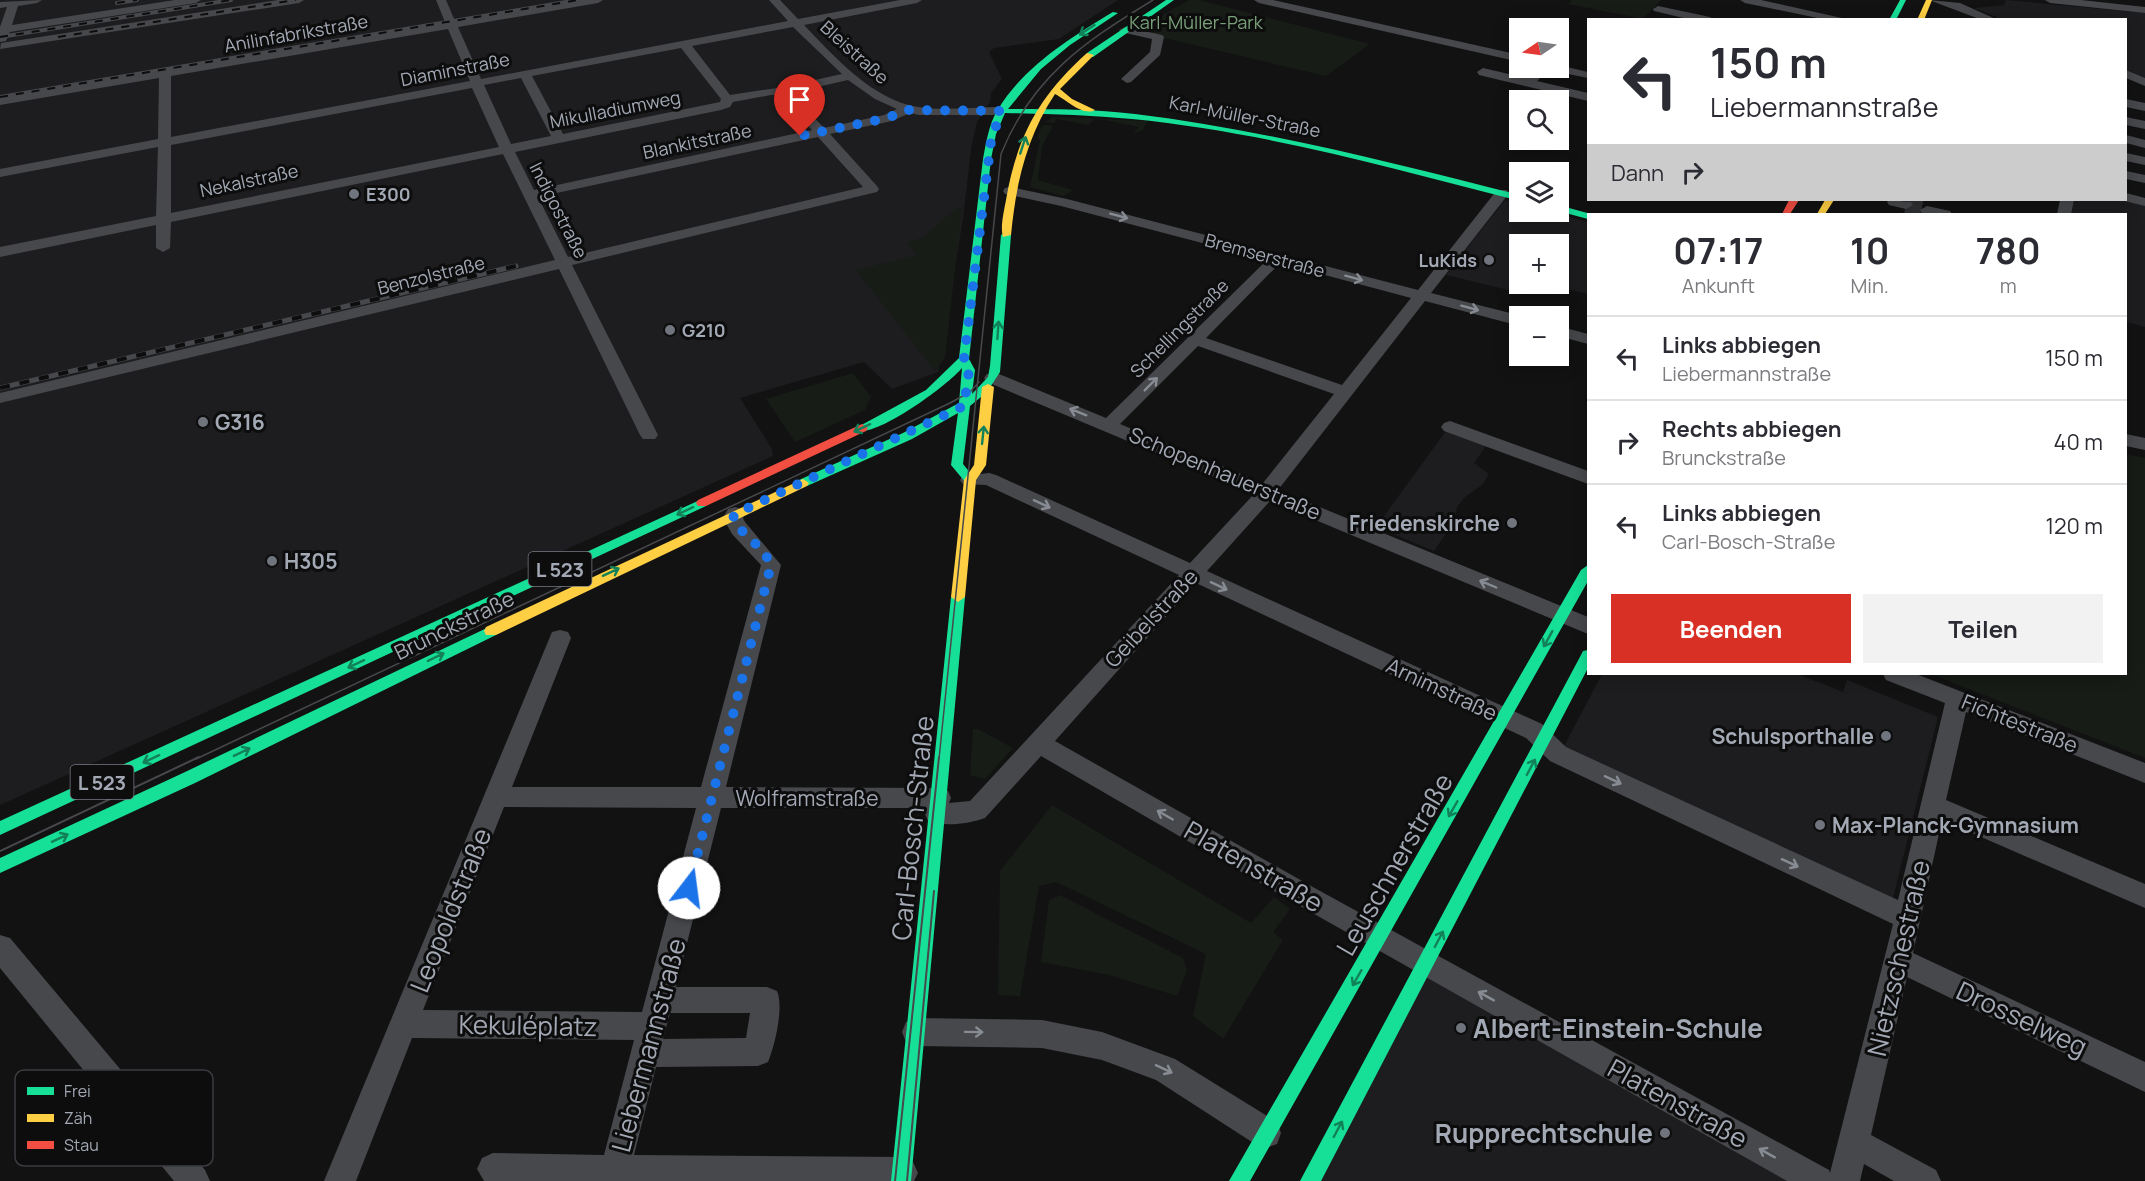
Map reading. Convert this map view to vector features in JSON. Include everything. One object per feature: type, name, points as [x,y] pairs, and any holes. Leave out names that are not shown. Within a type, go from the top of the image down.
[{"type":"main road","name":"Carl-Bosch-Straße","points":[[901,1177],[970,480],[980,465],[1010,191],[1023,142],[1040,109],[1055,88],[1125,30],[1171,0]]},
{"type":"main road","points":[[1893,18],[1903,0]]},
{"type":"main road","points":[[1921,18],[1929,0]]},
{"type":"main road","points":[[970,480],[957,465],[969,370],[964,359],[991,141],[1001,111],[1010,99],[1062,49],[1130,4]]},
{"type":"main road","points":[[1062,49],[1063,59],[1085,61]]},
{"type":"main road","points":[[1055,88],[1069,101],[1091,110]]},
{"type":"main road","name":"Karl-Müller-Straße","points":[[1001,111],[1091,110],[1213,125],[1509,195]]},
{"type":"main road","points":[[1569,211],[1587,216]]},
{"type":"main road","name":"Brunckstraße","points":[[0,828],[915,404],[943,384],[964,359]]},
{"type":"main road","name":"Brunckstraße","points":[[0,866],[189,778],[964,406],[990,382]]},
{"type":"main road","name":"Leuschnerstraße","points":[[1239,1181],[1587,572]]},
{"type":"main road","points":[[1310,1181],[1545,741],[1587,657]]},
{"type":"street","points":[[0,6],[37,0]]},
{"type":"street","points":[[2,33],[128,0]]},
{"type":"street","points":[[2,33],[195,0]]},
{"type":"street","points":[[2,33],[299,0]]},
{"type":"street","name":"Indigostraße","points":[[441,0],[506,148],[649,435]]},
{"type":"street","name":"Anilinfabrikstraße","points":[[0,101],[598,0]]},
{"type":"street","name":"Bleistraße","points":[[774,0],[875,96],[906,110],[959,111]]},
{"type":"street","name":"Diaminstraße","points":[[0,173],[916,0]]},
{"type":"street","points":[[1259,0],[1509,57]]},
{"type":"street","points":[[1667,0],[1655,13],[1694,18]]},
{"type":"street","points":[[1745,0],[1836,18]]},
{"type":"street","points":[[1934,0],[1953,2],[1989,18]]},
{"type":"street","points":[[2050,0],[2145,10]]},
{"type":"street","points":[[2,33],[14,2]]},
{"type":"street","points":[[1125,30],[1158,37],[1156,53],[1127,79]]},
{"type":"street","points":[[684,44],[727,99]]},
{"type":"street","points":[[1569,71],[1587,75]]},
{"type":"street","points":[[1483,72],[1587,97]]},
{"type":"street","points":[[164,248],[165,73]]},
{"type":"street","points":[[525,74],[559,139]]},
{"type":"street","points":[[2127,74],[2145,82]]},
{"type":"street","points":[[820,132],[783,91],[852,76]]},
{"type":"street","points":[[1528,82],[1533,78]]},
{"type":"street","points":[[2127,88],[2145,92]]},
{"type":"street","name":"Mikulladiumweg","points":[[506,148],[721,106],[726,104],[727,99],[783,91]]},
{"type":"street","points":[[2127,103],[2145,107]]},
{"type":"street","name":"Blankitstraße","points":[[530,195],[888,118],[906,110]]},
{"type":"street","name":"Karl-Müller-Straße","points":[[959,111],[1001,111]]},
{"type":"street","points":[[2127,121],[2145,125]]},
{"type":"street","name":"Benzolstraße","points":[[0,398],[872,189],[820,132]]},
{"type":"street","points":[[2127,139],[2145,144]]},
{"type":"street","name":"Nekalstraße","points":[[0,252],[506,148]]},
{"type":"street","points":[[2127,157],[2145,161]]},
{"type":"street","points":[[2127,175],[2145,179]]},
{"type":"street","name":"Bremserstraße","points":[[1010,191],[1062,202],[1509,318]]},
{"type":"street","name":"Geibelstraße","points":[[938,806],[976,811],[1268,491],[1502,193]]},
{"type":"street","points":[[2127,197],[2145,202]]},
{"type":"street","points":[[1927,210],[1940,213]]},
{"type":"street","name":"Schellingstraße","points":[[1109,425],[1277,258]]},
{"type":"street","points":[[1569,335],[1587,339]]},
{"type":"street","points":[[1194,340],[1346,392]]},
{"type":"street","name":"Schopenhauerstraße","points":[[990,382],[1109,425],[1587,626]]},
{"type":"street","points":[[1450,427],[1587,478]]},
{"type":"street","points":[[2127,440],[2145,444]]},
{"type":"street","name":"Arnimstraße","points":[[970,480],[989,479],[1505,717],[1534,731],[1558,754],[1906,917]]},
{"type":"street","name":"Liebermannstraße","points":[[615,1170],[771,565],[764,552],[735,524],[733,518],[735,514]]},
{"type":"street","name":"Leopoldstraße","points":[[340,1181],[560,638]]},
{"type":"street","name":"Fichtestraße","points":[[1897,675],[2145,773]]},
{"type":"street","name":"Nietzschestraße","points":[[1844,1181],[1855,1143],[1957,699]]},
{"type":"street","name":"Platenstraße","points":[[1037,742],[1426,963],[1818,1181]]},
{"type":"street","name":"Wolframstraße","points":[[496,797],[712,798],[938,806]]},
{"type":"street","points":[[1933,805],[2145,896]]},
{"type":"street","points":[[0,947],[102,1070]]},
{"type":"street","name":"Drosselweg","points":[[1898,959],[2145,1077]]},
{"type":"street","name":"Kekuléplatz","points":[[404,1024],[653,1026]]},
{"type":"street","points":[[916,1032],[1042,1034],[1102,1046],[1166,1069],[1266,1133]]},
{"type":"street","points":[[1855,1143],[1925,1181]]},
{"type":"street","points":[[182,1166],[194,1181]]},
{"type":"street","points":[[493,1169],[901,1177]]},
{"type":"shaded area","points":[[0,0],[1118,0],[1059,39],[994,48],[989,52],[1002,79],[991,93],[990,102],[977,122],[972,143],[963,218],[938,372],[892,389],[864,362],[740,398],[772,449],[773,456],[0,805]]},
{"type":"shaded area","points":[[2006,0],[2145,13],[2145,78],[2127,70],[2127,18],[1999,18],[1974,8],[2004,5]]},
{"type":"shaded area","name":"LuKids","points":[[1505,200],[1509,201],[1509,222],[1569,222],[1569,217],[1587,222],[1587,294],[1569,289],[1569,234],[1509,234],[1508,290],[1446,275]]},
{"type":"shaded area","points":[[2074,201],[2127,201],[2145,205],[2145,327],[2127,322],[2127,213],[2070,213]]},
{"type":"shaded area","points":[[1446,431],[1486,446],[1474,463],[1489,474],[1482,485],[1465,497],[1457,507],[1454,522],[1434,551],[1376,527]]},
{"type":"shaded area","name":"Max-Planck-Gymnasium","points":[[1601,675],[1800,675],[1843,692],[1847,680],[1938,717],[1892,902],[1563,748]]},
{"type":"shaded area","name":"Albert-Einstein-Schule","points":[[1424,971],[1805,1181],[1315,1181]]},
{"type":"green space","name":"Karl-Müller-Park","points":[[1189,0],[1199,0],[1370,44],[1326,76],[1134,31]]},
{"type":"green space","points":[[1572,0],[1661,0],[1644,18],[1568,4]]},
{"type":"green space","points":[[1053,117],[1094,119],[1088,125],[1057,119],[1054,123],[1045,122]]},
{"type":"green space","points":[[1100,119],[1147,121],[1143,130],[1133,134],[1139,127]]},
{"type":"green space","points":[[1042,126],[1053,126],[1042,146],[1038,180],[1073,190],[1063,196],[1030,187],[1040,141],[1037,137]]},
{"type":"green space","points":[[958,207],[962,208],[945,358],[935,371],[856,270],[917,255],[907,242],[922,238]]},
{"type":"green space","points":[[853,373],[871,397],[865,410],[795,442],[766,399]]},
{"type":"green space","points":[[2127,454],[2145,458],[2145,758],[1934,675],[2127,675]]},
{"type":"green space","points":[[973,729],[978,729],[1013,748],[985,779],[970,775]]},
{"type":"green space","points":[[1052,805],[1251,923],[1274,897],[1290,909],[1273,932],[1283,940],[1223,1039],[1193,1016],[1206,954],[1056,882],[1039,886],[1020,996],[998,995],[1000,871]]},
{"type":"green space","points":[[1060,895],[1183,958],[1187,971],[1177,996],[1109,975],[1041,962],[1049,900]]},
{"type":"tunnel","points":[[1906,205],[1927,210]]},
{"type":"tram line","points":[[977,384],[1001,154],[1028,103],[1063,64],[1104,31],[1153,0]]},
{"type":"tram line","points":[[196,759],[950,403],[970,392],[977,384]]},
{"type":"tram line","points":[[939,759],[977,384]]},
{"type":"tram line","points":[[0,851],[199,757]]},
{"type":"tram line","points":[[895,1181],[939,757]]},
{"type":"tram line","points":[[907,1181],[934,891]]},
{"type":"railway","points":[[117,3],[137,0]]},
{"type":"railway","points":[[0,37],[231,0]]},
{"type":"railway","points":[[58,37],[296,0]]},
{"type":"railway","points":[[0,97],[578,0]]},
{"type":"railway","points":[[0,388],[516,266]]},
{"type":"traffic: fast","points":[[1090,55],[1171,0]]},
{"type":"traffic: fast","points":[[1893,18],[1903,0]]},
{"type":"traffic: fast","points":[[862,428],[904,408],[930,392],[964,359],[987,159],[996,122],[1012,95],[1052,55],[1115,13]]},
{"type":"traffic: fast","points":[[1001,111],[1133,116],[1198,125],[1328,150],[1509,195]]},
{"type":"traffic: fast","points":[[1569,211],[1587,216]]},
{"type":"traffic: fast","points":[[803,483],[876,451],[938,420],[964,405],[983,390],[993,377],[997,360],[1006,235]]},
{"type":"traffic: fast","points":[[964,359],[969,370],[957,465],[970,480]]},
{"type":"traffic: fast","points":[[0,828],[702,503]]},
{"type":"traffic: fast","points":[[1239,1181],[1587,572]]},
{"type":"traffic: fast","points":[[901,1181],[958,597]]},
{"type":"traffic: fast","points":[[0,866],[189,778],[491,631]]},
{"type":"traffic: fast","points":[[1310,1181],[1587,657]]},
{"type":"traffic: slow","points":[[1921,18],[1929,0]]},
{"type":"traffic: slow","points":[[1006,235],[1009,208],[1020,158],[1038,113],[1069,73],[1090,55]]},
{"type":"traffic: slow","points":[[1055,88],[1069,101],[1091,110]]},
{"type":"traffic: slow","points":[[1822,213],[1828,201]]},
{"type":"traffic: slow","points":[[958,597],[970,480],[980,465],[988,387]]},
{"type":"traffic: slow","points":[[491,631],[803,483]]},
{"type":"traffic: jam","points":[[1787,213],[1793,201]]},
{"type":"traffic: jam","points":[[702,503],[862,428]]},
{"type":"place","name":"E300","points":[[354,194]]},
{"type":"place","name":"LuKids","points":[[1489,260]]},
{"type":"place","name":"G210","points":[[670,330]]},
{"type":"place","name":"G316","points":[[203,422]]},
{"type":"place","name":"Friedenskirche","points":[[1512,523]]},
{"type":"place","name":"H305","points":[[272,561]]},
{"type":"place","name":"Schulsporthalle","points":[[1886,736]]},
{"type":"place","name":"Max-Planck-Gymnasium","points":[[1820,825]]},
{"type":"place","name":"Albert-Einstein-Schule","points":[[1461,1028]]},
{"type":"place","name":"Rupprechtschule","points":[[1665,1133]]},
{"type":"route","points":[[689,888],[771,565],[764,552],[735,524],[733,518],[735,514],[964,406],[969,370],[964,359],[985,179],[991,141],[1001,111],[906,110],[888,118],[800,136]]}]
